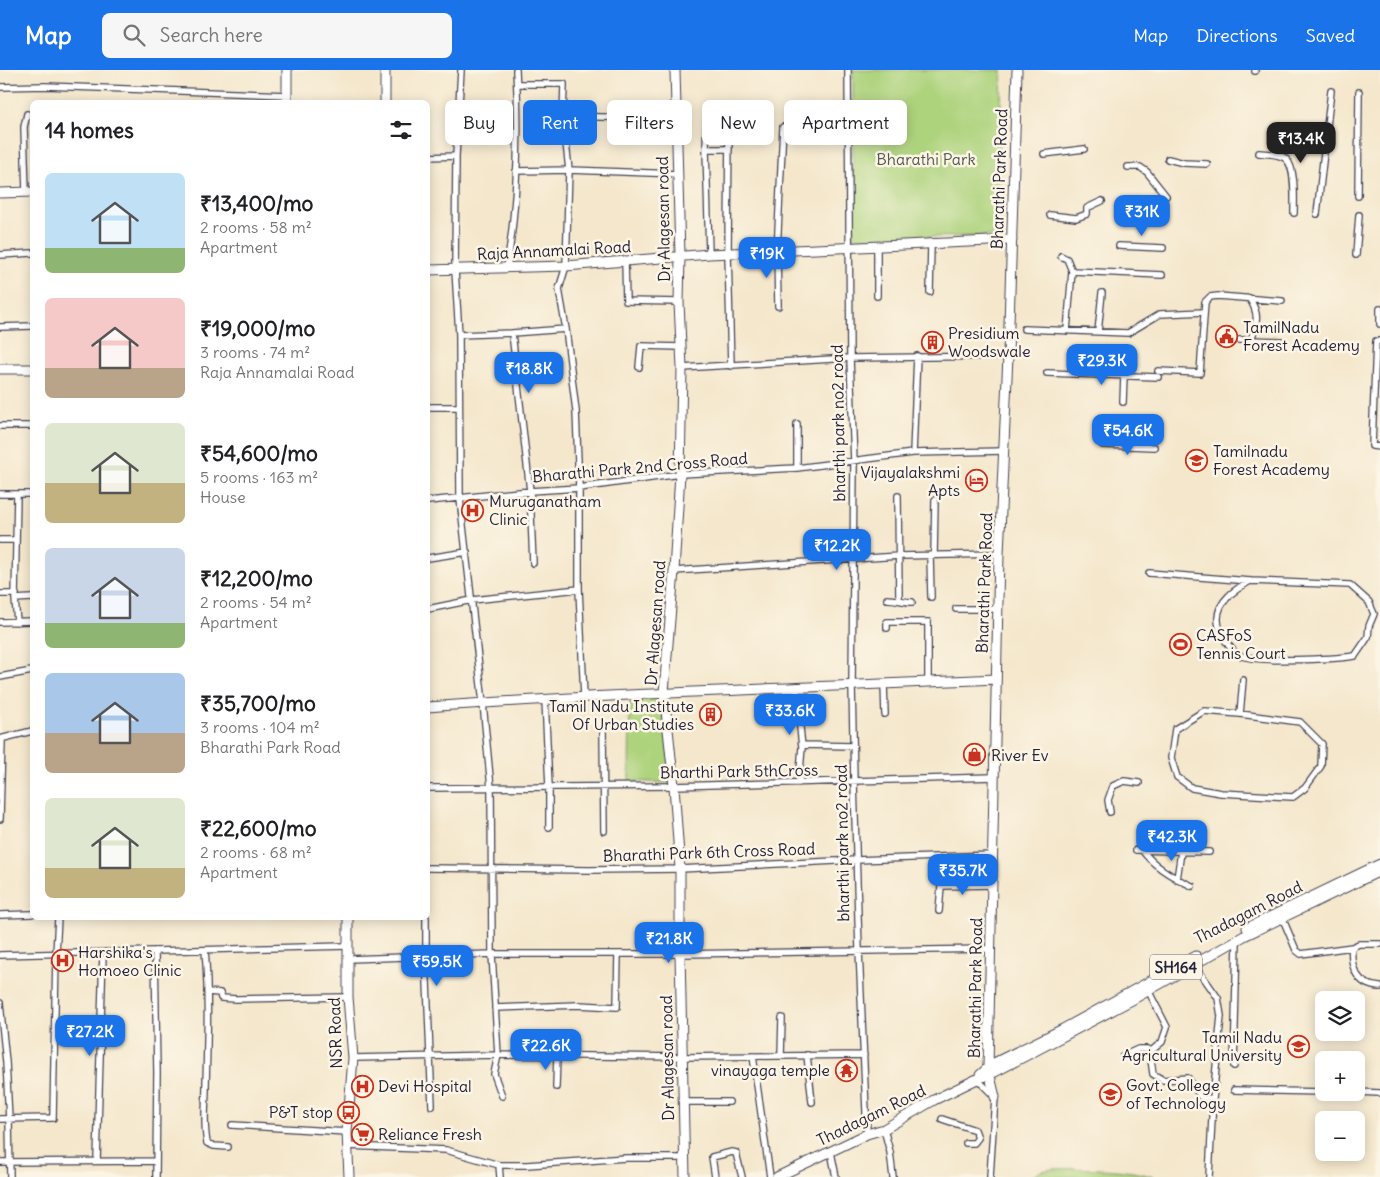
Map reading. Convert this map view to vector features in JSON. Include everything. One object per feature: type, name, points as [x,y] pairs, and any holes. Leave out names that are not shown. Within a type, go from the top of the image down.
[{"type":"main road","points":[[287,70],[287,99]]},
{"type":"main road","points":[[385,70],[385,100]]},
{"type":"main road","name":"Dr Alagesan road","points":[[675,70],[676,100]]},
{"type":"main road","name":"Bharathi Park Road","points":[[994,1097],[990,1071],[991,885],[999,554],[1008,356],[1017,70]]},
{"type":"main road","name":"Dr Alagesan road","points":[[677,145],[680,347],[682,368],[680,474],[664,692],[680,869],[685,1177]]},
{"type":"main road","points":[[0,193],[29,192]]},
{"type":"main road","name":"Raja Annamalai Road","points":[[430,270],[566,266],[709,254],[1012,240]]},
{"type":"main road","points":[[0,369],[30,369]]},
{"type":"main road","points":[[430,707],[664,692],[996,679]]},
{"type":"main road","name":"Thadagam Road","points":[[990,1071],[992,1064],[1063,1029],[1257,923],[1380,864]]},
{"type":"main road","name":"Thadagam Road","points":[[778,1177],[867,1134],[884,1128],[934,1100],[1148,990],[1237,940],[1380,871]]},
{"type":"main road","name":"NSR Road","points":[[348,920],[348,997],[353,1058],[347,1132],[349,1177]]},
{"type":"street","points":[[461,70],[456,156],[455,270],[459,335],[460,499],[484,702],[491,788],[492,954],[498,1055],[494,1074],[502,1096]]},
{"type":"street","points":[[507,268],[512,237],[516,171],[516,70]]},
{"type":"street","name":"bharthi park no2 road","points":[[848,70],[848,100]]},
{"type":"street","points":[[517,84],[564,84],[564,100]]},
{"type":"street","points":[[0,87],[54,86],[287,99]]},
{"type":"street","points":[[1317,214],[1331,91]]},
{"type":"street","points":[[1358,196],[1359,92]]},
{"type":"street","points":[[27,114],[24,127],[29,192]]},
{"type":"street","points":[[778,306],[778,252],[784,127]]},
{"type":"street","points":[[566,145],[569,170],[566,266],[559,289],[576,411],[579,488],[579,589],[584,696]]},
{"type":"street","points":[[706,145],[709,254]]},
{"type":"street","points":[[729,145],[728,254],[732,366]]},
{"type":"street","name":"bharthi park no2 road","points":[[848,145],[850,358],[854,462],[853,746],[858,950],[867,1134]]},
{"type":"street","points":[[706,149],[729,149]]},
{"type":"street","points":[[1044,154],[1084,149]]},
{"type":"street","points":[[1259,153],[1275,154],[1286,159],[1292,169],[1294,213]]},
{"type":"street","points":[[430,157],[456,156]]},
{"type":"street","points":[[1168,159],[1184,163],[1207,164]]},
{"type":"street","points":[[1128,167],[1140,167],[1147,172],[1166,196]]},
{"type":"street","points":[[516,171],[569,170],[678,174]]},
{"type":"street","points":[[1050,215],[1076,218],[1086,214],[1087,208],[1102,202]]},
{"type":"street","points":[[1356,255],[1359,215]]},
{"type":"street","points":[[930,292],[931,244]]},
{"type":"street","points":[[877,246],[877,296]]},
{"type":"street","points":[[1119,246],[1163,248]]},
{"type":"street","points":[[0,255],[30,253]]},
{"type":"street","points":[[1061,256],[1067,259],[1072,271],[1067,330]]},
{"type":"street","points":[[625,261],[626,302],[679,302]]},
{"type":"street","points":[[1072,271],[1162,275]]},
{"type":"street","points":[[1098,332],[1102,293]]},
{"type":"street","points":[[1047,374],[1124,376],[1200,373],[1205,302],[1210,297],[1282,301]]},
{"type":"street","points":[[1249,298],[1256,309],[1256,325],[1251,340]]},
{"type":"street","points":[[1380,309],[1380,324]]},
{"type":"street","points":[[1024,329],[1128,333],[1160,314],[1204,312]]},
{"type":"street","points":[[0,326],[30,326]]},
{"type":"street","points":[[459,335],[566,329]]},
{"type":"street","points":[[512,333],[530,491],[533,563]]},
{"type":"street","points":[[1239,340],[1281,341]]},
{"type":"street","points":[[1380,341],[1376,341],[1372,446],[1380,447]]},
{"type":"street","points":[[639,367],[641,346],[680,347]]},
{"type":"street","points":[[913,453],[917,356]]},
{"type":"street","points":[[682,368],[850,358],[1008,356]]},
{"type":"street","points":[[1123,402],[1124,376]]},
{"type":"street","points":[[430,407],[459,407]]},
{"type":"street","points":[[797,424],[797,468]]},
{"type":"street","points":[[0,426],[30,426]]},
{"type":"street","points":[[1103,445],[1154,447]]},
{"type":"street","name":"Bharathi Park 2nd Cross Road","points":[[430,501],[579,488],[680,474],[797,468],[913,453],[1004,451]]},
{"type":"street","points":[[0,494],[30,494]]},
{"type":"street","points":[[17,494],[17,622]]},
{"type":"street","points":[[898,496],[899,599]]},
{"type":"street","points":[[931,597],[935,500]]},
{"type":"street","points":[[0,540],[16,540]]},
{"type":"street","points":[[430,558],[467,552]]},
{"type":"street","points":[[674,571],[899,556],[999,554]]},
{"type":"street","points":[[1149,573],[1250,581],[1350,585],[1369,602],[1374,614],[1369,626],[1368,637],[1355,656],[1260,659],[1239,655],[1231,648],[1218,628],[1217,613],[1231,591],[1250,581]]},
{"type":"street","points":[[430,609],[472,600],[579,589]]},
{"type":"street","points":[[0,594],[30,598]]},
{"type":"street","points":[[887,599],[912,602]]},
{"type":"street","points":[[956,609],[998,609]]},
{"type":"street","points":[[0,622],[30,621]]},
{"type":"street","points":[[887,628],[887,622],[928,622],[928,682]]},
{"type":"street","points":[[0,677],[30,671]]},
{"type":"street","points":[[1240,714],[1243,680]]},
{"type":"street","points":[[884,684],[885,714]]},
{"type":"street","points":[[796,688],[802,745],[799,784]]},
{"type":"street","points":[[545,699],[549,826]]},
{"type":"street","points":[[1204,711],[1240,714],[1300,722],[1322,744],[1321,766],[1305,788],[1293,797],[1220,794],[1192,788],[1177,778],[1171,758],[1175,729],[1204,711]]},
{"type":"street","points":[[603,729],[604,831]]},
{"type":"street","points":[[0,819],[1,739],[30,732]]},
{"type":"street","points":[[802,745],[853,746]]},
{"type":"street","name":"Bharthi Park 5thCross","points":[[430,788],[799,784],[994,777]]},
{"type":"street","points":[[1110,812],[1108,800],[1113,786],[1124,781],[1139,783]]},
{"type":"street","points":[[1192,886],[1177,879],[1139,850],[1209,852]]},
{"type":"street","points":[[1177,879],[1181,852]]},
{"type":"street","name":"Bharathi Park 6th Cross Road","points":[[430,868],[680,869],[992,855]]},
{"type":"street","points":[[940,911],[941,886],[991,885]]},
{"type":"street","points":[[0,915],[30,914]]},
{"type":"street","points":[[1282,917],[1296,950],[1301,954],[1352,947],[1359,944],[1380,944]]},
{"type":"street","points":[[0,1119],[53,1118],[58,920]]},
{"type":"street","points":[[426,920],[432,1106]]},
{"type":"street","points":[[1234,1066],[1237,940]]},
{"type":"street","points":[[0,956],[347,946]]},
{"type":"street","points":[[1352,947],[1350,960],[1359,978],[1371,986],[1380,987]]},
{"type":"street","points":[[348,959],[492,954],[680,954],[990,949]]},
{"type":"street","points":[[205,950],[207,992],[206,1098],[203,1126],[207,1143],[214,1146],[228,1147]]},
{"type":"street","points":[[155,951],[156,1177]]},
{"type":"street","points":[[97,1161],[103,953]]},
{"type":"street","points":[[495,1008],[617,1007],[618,954]]},
{"type":"street","points":[[1194,964],[1218,998],[1221,1016],[1213,1099],[1209,1177]]},
{"type":"street","points":[[1148,990],[1167,1027],[1162,1042],[1150,1052]]},
{"type":"street","points":[[207,992],[220,993],[221,998],[236,999],[348,997]]},
{"type":"street","points":[[0,1003],[3,1062],[9,1119],[10,1177]]},
{"type":"street","points":[[781,1056],[782,1018]]},
{"type":"street","points":[[1123,1056],[1138,1049],[1147,1049],[1150,1052]]},
{"type":"street","points":[[1150,1052],[1152,1074],[1163,1080],[1188,1078],[1201,1097],[1213,1099]]},
{"type":"street","points":[[353,1058],[498,1055],[682,1057],[864,1055]]},
{"type":"street","points":[[556,1087],[557,1056]]},
{"type":"street","points":[[753,1056],[770,1177]]},
{"type":"street","points":[[807,1056],[812,1102]]},
{"type":"street","points":[[976,1079],[994,1097],[990,1177]]},
{"type":"street","points":[[1234,1090],[1315,1092]]},
{"type":"street","points":[[1365,1092],[1380,1093]]},
{"type":"street","points":[[683,1102],[729,1102]]},
{"type":"street","points":[[942,1119],[975,1130],[978,1138]]},
{"type":"street","points":[[232,1125],[347,1132]]},
{"type":"street","points":[[884,1128],[890,1152],[893,1177]]},
{"type":"street","points":[[978,1138],[992,1139]]},
{"type":"street","points":[[966,1143],[974,1143],[978,1138]]},
{"type":"street","points":[[347,1146],[446,1150],[499,1165],[527,1165],[626,1158],[684,1158]]},
{"type":"street","points":[[715,1177],[712,1157],[732,1152],[736,1153],[742,1177]]},
{"type":"street","points":[[831,1152],[836,1177]]},
{"type":"street","points":[[0,1162],[156,1161]]},
{"type":"street","points":[[499,1165],[500,1177]]},
{"type":"green space","name":"Bharathi Park","points":[[853,70],[1002,70],[997,236],[853,238],[853,145],[907,145],[907,100],[853,100]]},
{"type":"green space","points":[[662,695],[671,783],[629,781],[630,700]]},
{"type":"green space","points":[[1053,1169],[1118,1170],[1153,1177],[1032,1177],[1041,1171]]},
{"type":"place","name":"TamilNadu Forest Academy","points":[[1227,336]]},
{"type":"place","name":"Presidium Woodswale","points":[[932,342]]},
{"type":"place","name":"Tamilnadu Forest Academy","points":[[1197,460]]},
{"type":"place","name":"Vijayalakshmi Apts","points":[[976,481]]},
{"type":"place","name":"Muruganatham Clinic","points":[[473,510]]},
{"type":"place","name":"CASFoS Tennis Court","points":[[1180,644]]},
{"type":"place","name":"Tamil Nadu Institute Of Urban Studies","points":[[710,715]]},
{"type":"place","name":"River Ev","points":[[975,755]]},
{"type":"place","name":"Harshika's Homoeo Clinic","points":[[62,961]]},
{"type":"place","name":"Tamil Nadu Agricultural University","points":[[1298,1046]]},
{"type":"place","name":"vinayaga temple","points":[[846,1070]]},
{"type":"place","name":"Devi Hospital","points":[[362,1086]]},
{"type":"place","name":"Govt. College of Technology","points":[[1110,1094]]},
{"type":"place","name":"P&T stop","points":[[349,1112]]},
{"type":"place","name":"Reliance Fresh","points":[[362,1134]]}]
